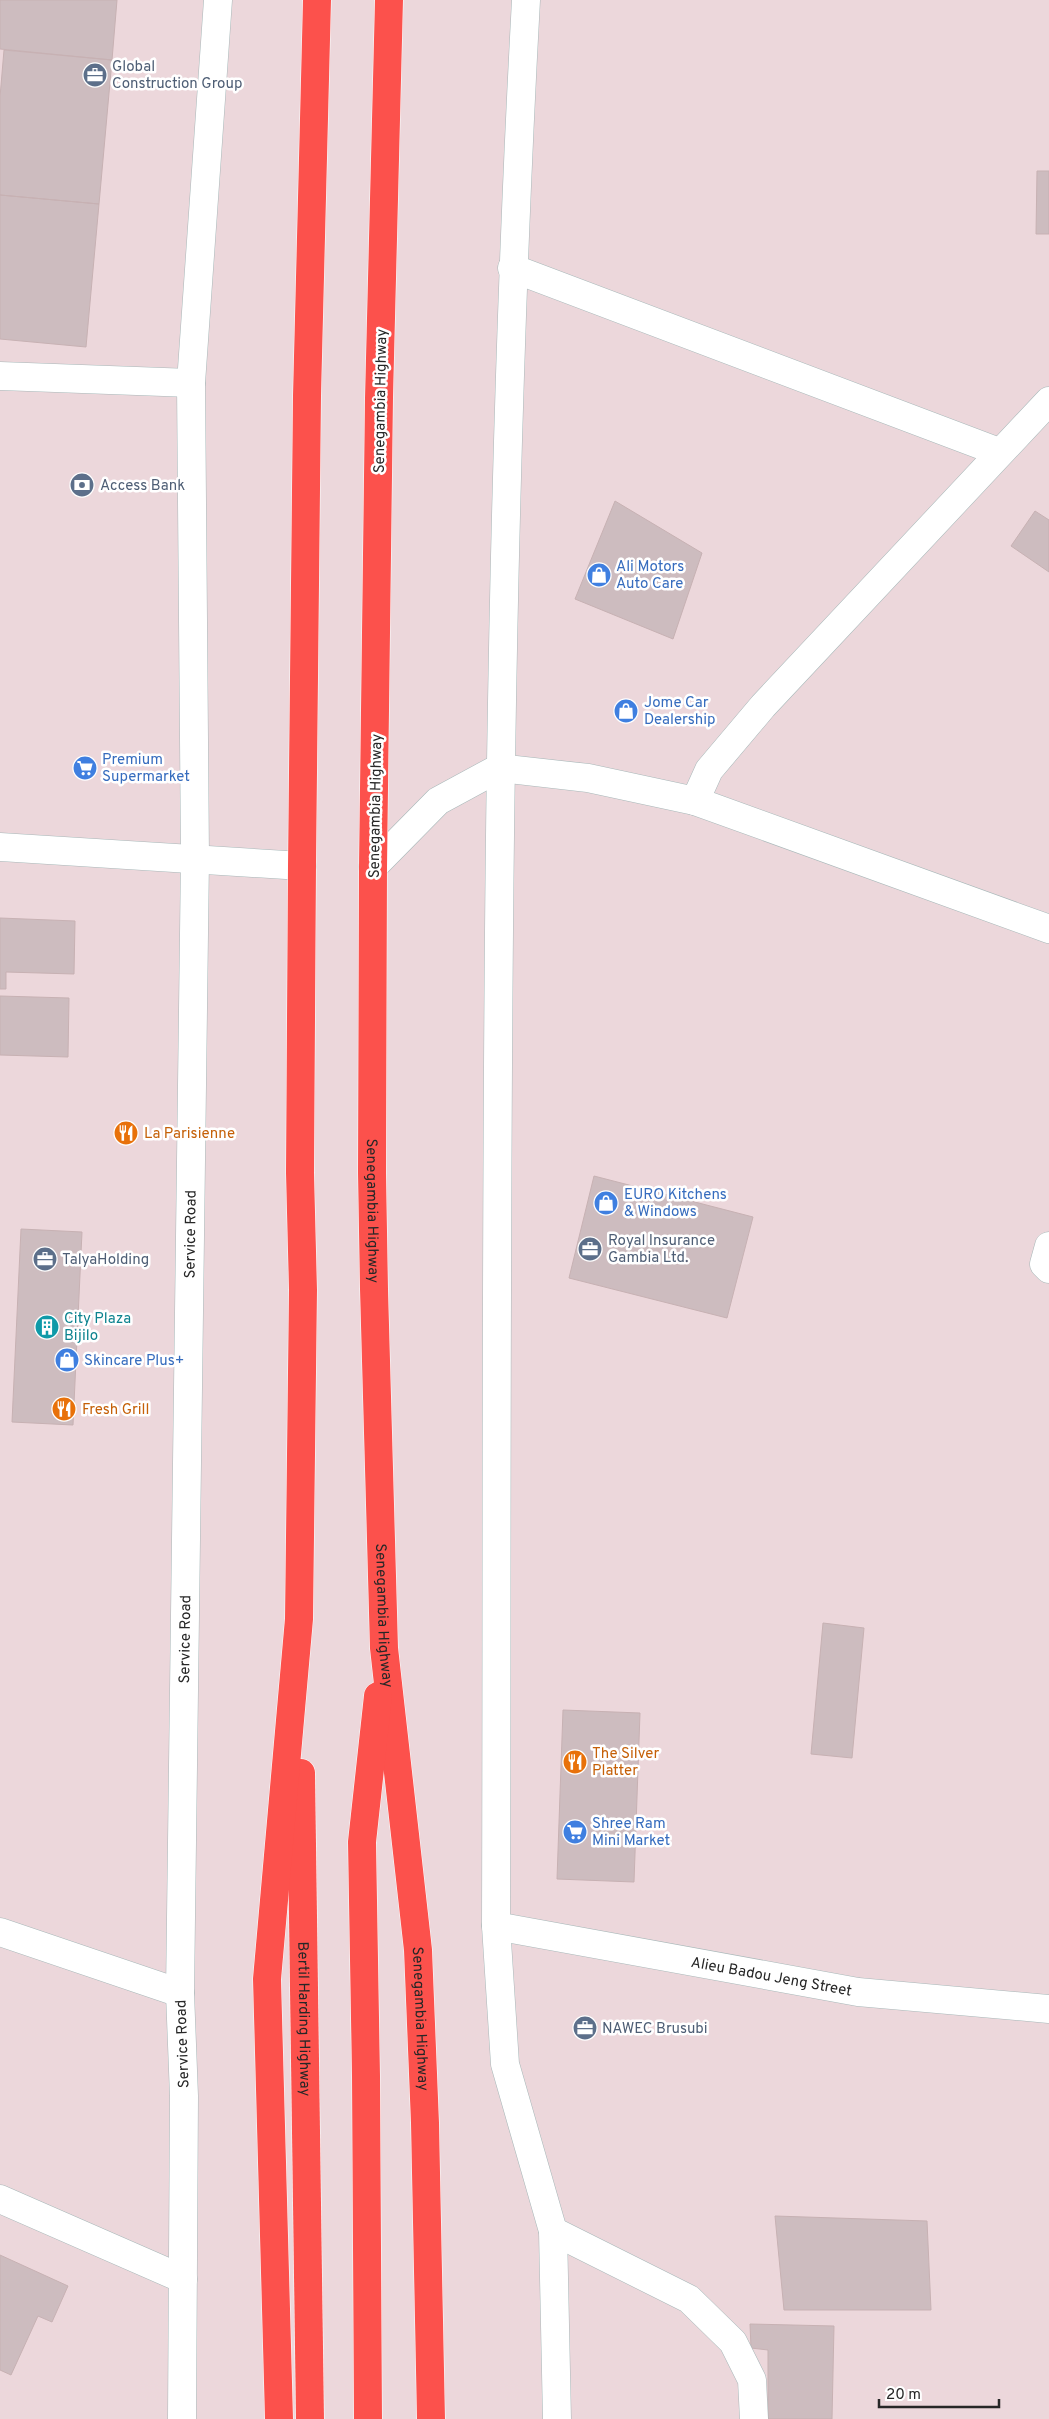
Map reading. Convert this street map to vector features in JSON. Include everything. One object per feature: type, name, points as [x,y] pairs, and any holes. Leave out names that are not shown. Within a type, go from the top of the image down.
[{"type":"main road","points":[[279,2419],[267,1979],[299,1619],[303,1290],[300,1173],[302,866],[308,386],[317,0]]},
{"type":"main road","name":"Senegambia Highway","points":[[389,0],[379,388],[373,867],[372,1183],[384,1648],[418,1950],[425,2123],[431,2419]]},
{"type":"main road","name":"Bertil Harding Highway","points":[[299,1619],[310,2419]]},
{"type":"main road","points":[[368,2419],[366,2076],[362,1842],[384,1648]]},
{"type":"street","name":"Service Road","points":[[182,2419],[184,2096],[180,1993],[195,858],[192,383],[218,0]]},
{"type":"street","points":[[526,0],[512,268],[500,768],[496,1926],[505,2064],[553,2231],[557,2419]]},
{"type":"street","points":[[512,268],[999,452]]},
{"type":"street","points":[[0,376],[192,383]]},
{"type":"street","points":[[695,802],[709,770],[763,706],[999,452],[1049,401]]},
{"type":"street","points":[[373,867],[438,801],[500,768],[588,778],[695,802],[1049,929]]},
{"type":"street","points":[[0,847],[302,866]]},
{"type":"street","points":[[1049,1246],[1044,1264],[1049,1269]]},
{"type":"street","name":"Alieu Badou Jeng Street","points":[[496,1926],[858,1992],[1049,2009]]},
{"type":"street","points":[[0,1932],[180,1993]]},
{"type":"street","points":[[0,2199],[183,2279]]},
{"type":"street","points":[[553,2231],[689,2299],[732,2342],[752,2380],[754,2419]]},
{"type":"building","points":[[0,0],[117,0],[112,60],[0,49]]},
{"type":"building","points":[[4,50],[112,60],[99,204],[0,195],[0,97]]},
{"type":"building","points":[[1037,171],[1049,171],[1049,234],[1036,234]]},
{"type":"building","points":[[0,195],[99,204],[86,347],[0,339]]},
{"type":"building","points":[[615,501],[702,553],[673,639],[575,599]]},
{"type":"building","points":[[1035,511],[1049,520],[1049,572],[1011,546]]},
{"type":"building","points":[[0,918],[75,921],[74,974],[6,972],[6,989],[0,989]]},
{"type":"building","points":[[0,996],[69,998],[68,1057],[0,1055]]},
{"type":"building","points":[[594,1176],[753,1217],[727,1318],[569,1278]]},
{"type":"building","name":"City Plaza Bijilo","points":[[21,1229],[82,1232],[73,1425],[12,1422]]},
{"type":"building","points":[[823,1623],[864,1628],[852,1758],[811,1754]]},
{"type":"building","points":[[563,1710],[640,1713],[634,1882],[557,1879]]},
{"type":"building","points":[[775,2216],[927,2221],[931,2310],[784,2310]]},
{"type":"building","points":[[0,2255],[68,2286],[52,2322],[38,2316],[11,2375],[0,2370]]},
{"type":"building","points":[[750,2324],[834,2326],[832,2419],[768,2419],[768,2350],[751,2348]]},
{"type":"place","name":"Global Construction Group","points":[[95,75]]},
{"type":"place","name":"Access Bank","points":[[82,485]]},
{"type":"place","name":"Ali Motors Auto Care","points":[[599,575]]},
{"type":"place","name":"Jome Car Dealership","points":[[626,711]]},
{"type":"place","name":"Premium Supermarket","points":[[85,768]]},
{"type":"place","name":"La Parisienne","points":[[126,1133]]},
{"type":"place","name":"EURO Kitchens & Windows","points":[[606,1203]]},
{"type":"place","name":"Royal Insurance Gambia Ltd.","points":[[590,1249]]},
{"type":"place","name":"TalyaHolding","points":[[45,1259]]},
{"type":"place","name":"City Plaza Bijilo","points":[[47,1327]]},
{"type":"place","name":"Skincare Plus+","points":[[67,1360]]},
{"type":"place","name":"Fresh Grill","points":[[64,1409]]},
{"type":"place","name":"The Silver Platter","points":[[575,1762]]},
{"type":"place","name":"Shree Ram Mini Market","points":[[575,1832]]},
{"type":"place","name":"NAWEC Brusubi","points":[[585,2028]]}]
